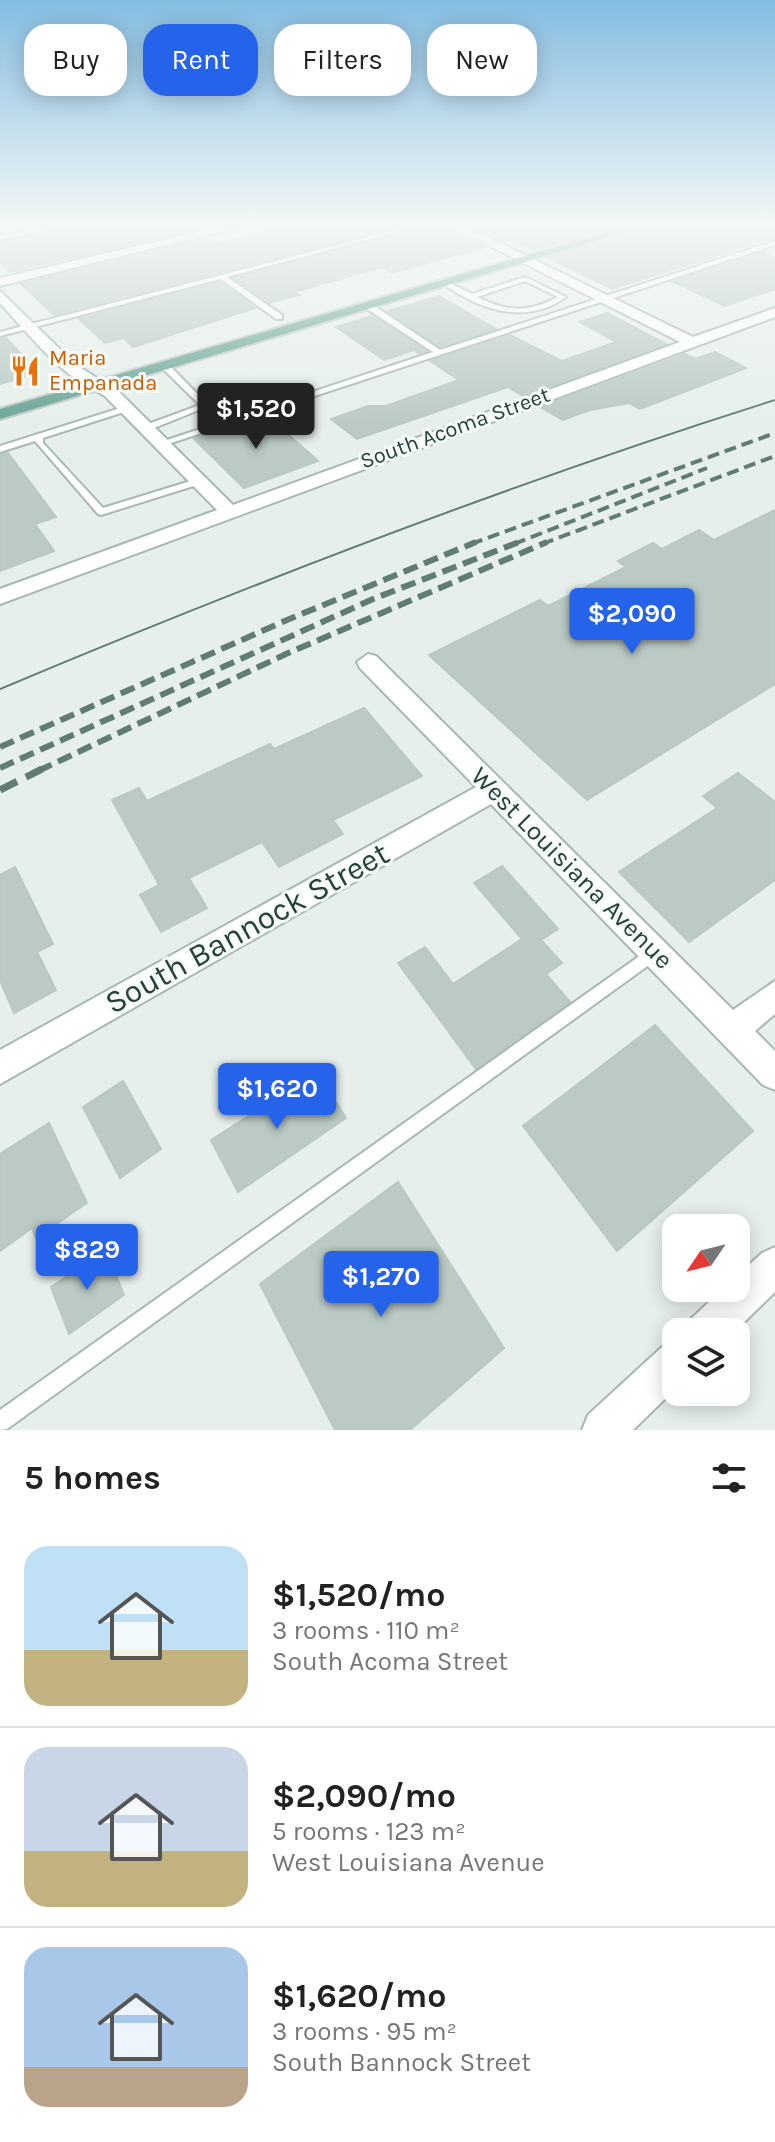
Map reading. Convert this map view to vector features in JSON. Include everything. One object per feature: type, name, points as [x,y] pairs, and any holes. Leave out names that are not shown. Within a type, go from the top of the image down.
[{"type":"main road","points":[[0,414],[89,380],[279,317],[378,292]]},
{"type":"main road","points":[[0,398],[164,365],[414,292]]},
{"type":"street","points":[[591,292],[692,342]]},
{"type":"street","points":[[0,295],[89,380],[127,408],[228,511]]},
{"type":"street","name":"South Acoma Street","points":[[0,597],[775,312]]},
{"type":"street","name":"West Louisiana Avenue","points":[[368,662],[775,1074]]},
{"type":"street","name":"South Bannock Street","points":[[0,1068],[495,789]]},
{"type":"street","points":[[732,1030],[775,995]]},
{"type":"street","points":[[721,1318],[775,1266]]},
{"type":"street","points":[[603,1430],[662,1374]]},
{"type":"lane","points":[[0,334],[161,292]]},
{"type":"lane","points":[[243,292],[279,317]]},
{"type":"lane","points":[[461,292],[513,314],[563,297],[553,292]]},
{"type":"lane","points":[[471,297],[488,292]]},
{"type":"lane","points":[[162,443],[628,292]]},
{"type":"lane","points":[[367,305],[440,353]]},
{"type":"lane","points":[[146,428],[205,406],[164,365]]},
{"type":"lane","points":[[0,449],[127,408]]},
{"type":"lane","points":[[39,437],[39,443],[101,512],[200,481]]},
{"type":"lane","points":[[0,1422],[655,952]]},
{"type":"building","points":[[29,292],[145,292],[54,315]]},
{"type":"building","points":[[183,292],[233,292],[255,308],[133,347],[124,338],[105,343],[79,319]]},
{"type":"building","points":[[254,292],[295,292],[299,295],[270,303]]},
{"type":"building","points":[[694,292],[767,292],[725,306]]},
{"type":"building","points":[[439,296],[496,329],[440,347],[388,311]]},
{"type":"building","points":[[607,313],[666,344],[523,396],[508,387],[357,439],[331,419],[368,406],[386,406],[459,380],[430,361],[510,335],[562,361],[616,342],[580,322]]},
{"type":"building","points":[[372,316],[426,351],[419,354],[414,350],[384,360],[336,327]]},
{"type":"building","points":[[6,338],[39,373],[0,384],[0,339]]},
{"type":"building","points":[[715,352],[746,368],[640,409],[629,403],[590,410],[563,420],[540,407],[685,354],[695,359]]},
{"type":"building","points":[[266,415],[318,461],[244,488],[194,439]]},
{"type":"building","points":[[8,453],[56,517],[35,524],[54,551],[0,571],[0,455]]},
{"type":"building","points":[[775,510],[775,684],[587,800],[429,655],[540,600],[548,606],[626,567],[618,561],[653,543],[662,549],[699,530],[714,540]]},
{"type":"building","points":[[364,708],[422,776],[333,820],[343,834],[279,867],[262,842],[189,878],[207,908],[161,932],[140,895],[159,885],[112,800],[139,788],[147,801],[270,744],[274,749]]},
{"type":"building","points":[[738,773],[775,802],[775,880],[689,942],[619,872],[717,808],[703,796]]},
{"type":"building","points":[[502,866],[558,929],[541,940],[562,963],[546,974],[570,1002],[476,1069],[398,963],[425,947],[453,984],[522,939],[474,883]]},
{"type":"building","points":[[15,867],[53,944],[37,952],[56,990],[14,1013],[0,980],[0,875]]},
{"type":"building","points":[[655,1025],[753,1131],[617,1251],[523,1126]]},
{"type":"building","points":[[317,1072],[346,1118],[238,1192],[211,1140]]},
{"type":"building","points":[[123,1081],[161,1149],[120,1178],[83,1107]]},
{"type":"building","points":[[49,1123],[87,1203],[36,1238],[32,1228],[0,1251],[0,1154]]},
{"type":"building","points":[[398,1182],[504,1348],[410,1430],[335,1430],[260,1284]]},
{"type":"building","points":[[106,1251],[124,1295],[69,1334],[51,1287]]},
{"type":"tram line","points":[[0,689],[384,536],[579,465],[775,400]]},
{"type":"railway","points":[[472,544],[775,433]]},
{"type":"railway","points":[[545,543],[775,456]]},
{"type":"railway","points":[[514,544],[707,468]]},
{"type":"railway","points":[[0,768],[373,599],[519,542]]},
{"type":"railway","points":[[38,771],[286,654],[545,543]]},
{"type":"railway","points":[[0,747],[287,620],[472,544]]},
{"type":"railway","points":[[38,771],[42,769]]},
{"type":"railway","points":[[0,790],[38,771]]},
{"type":"place","name":"Maria Empanada","points":[[25,371]]}]
